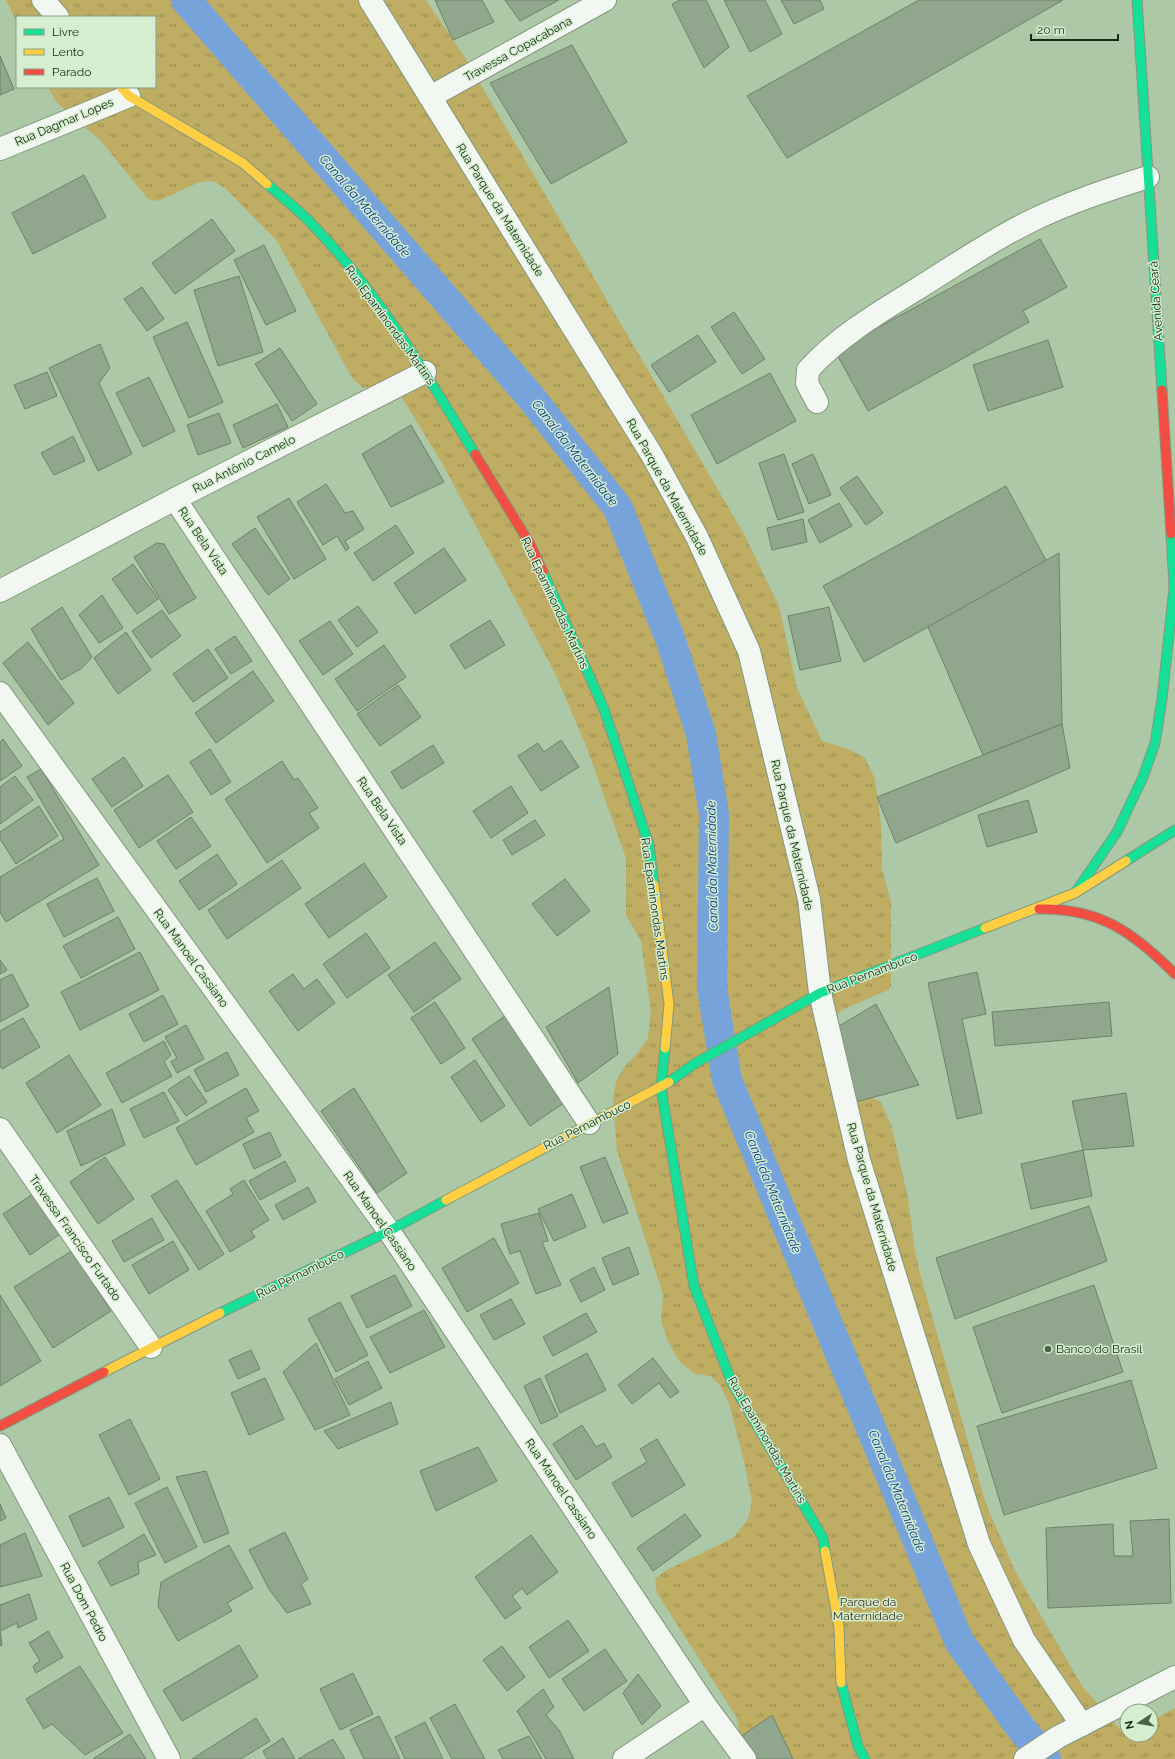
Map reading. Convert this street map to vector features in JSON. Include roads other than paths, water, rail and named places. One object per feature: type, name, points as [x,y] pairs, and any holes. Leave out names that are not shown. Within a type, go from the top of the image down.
[{"type":"main road","name":"Avenida Ceará","points":[[1137,0],[1175,602]]},
{"type":"main road","name":"Rua Epaminondas Martins","points":[[125,91],[243,163],[308,220],[360,280],[426,372],[530,544],[604,709],[649,845],[669,1004],[661,1088],[694,1286],[732,1383],[824,1538],[839,1627],[841,1684],[858,1746],[865,1759]]},
{"type":"main road","points":[[1075,893],[1117,832],[1143,777],[1155,743],[1162,699],[1174,588]]},
{"type":"main road","name":"Rua Pernambuco","points":[[0,1426],[151,1347],[389,1231],[589,1123],[661,1088],[694,1064],[820,994],[1039,909],[1075,893],[1175,830]]},
{"type":"main road","points":[[1039,909],[1070,910],[1102,918],[1128,932],[1150,948],[1175,974]]},
{"type":"street","points":[[43,0],[57,16]]},
{"type":"street","name":"Rua Parque da Maternidade","points":[[370,0],[652,455],[697,537],[749,651],[809,899],[820,994],[859,1160],[979,1544],[1024,1640],[1082,1725]]},
{"type":"street","name":"Travessa Copacabana","points":[[430,97],[605,0]]},
{"type":"street","name":"Rua Dagmar Lopes","points":[[0,149],[125,91]]},
{"type":"street","points":[[817,402],[807,383],[808,370],[841,339],[870,318],[998,238],[1028,222],[1064,205],[1148,177]]},
{"type":"street","name":"Rua Antônio Camelo","points":[[0,591],[175,499],[426,372]]},
{"type":"street","name":"Rua Bela Vista","points":[[175,499],[589,1123]]},
{"type":"street","name":"Rua Manoel Cassiano","points":[[0,693],[389,1231],[705,1705],[745,1759]]},
{"type":"street","name":"Travessa Francisco Furtado","points":[[0,1129],[151,1347]]},
{"type":"street","name":"Rua Dom Pedro","points":[[0,1445],[169,1759]]},
{"type":"street","points":[[1025,1759],[1058,1738],[1175,1677]]},
{"type":"street","points":[[624,1759],[705,1705]]},
{"type":"waterway","name":"Canal da Maternidade","points":[[186,0],[529,395],[618,508],[671,641],[701,734],[714,814],[712,988],[727,1080],[959,1641],[1017,1723],[1046,1759]]},
{"type":"place","name":"Banco do Brasil","points":[[1048,1349]]},
{"type":"park label","name":"Parque da Maternidade","points":[[868,1609]]}]
